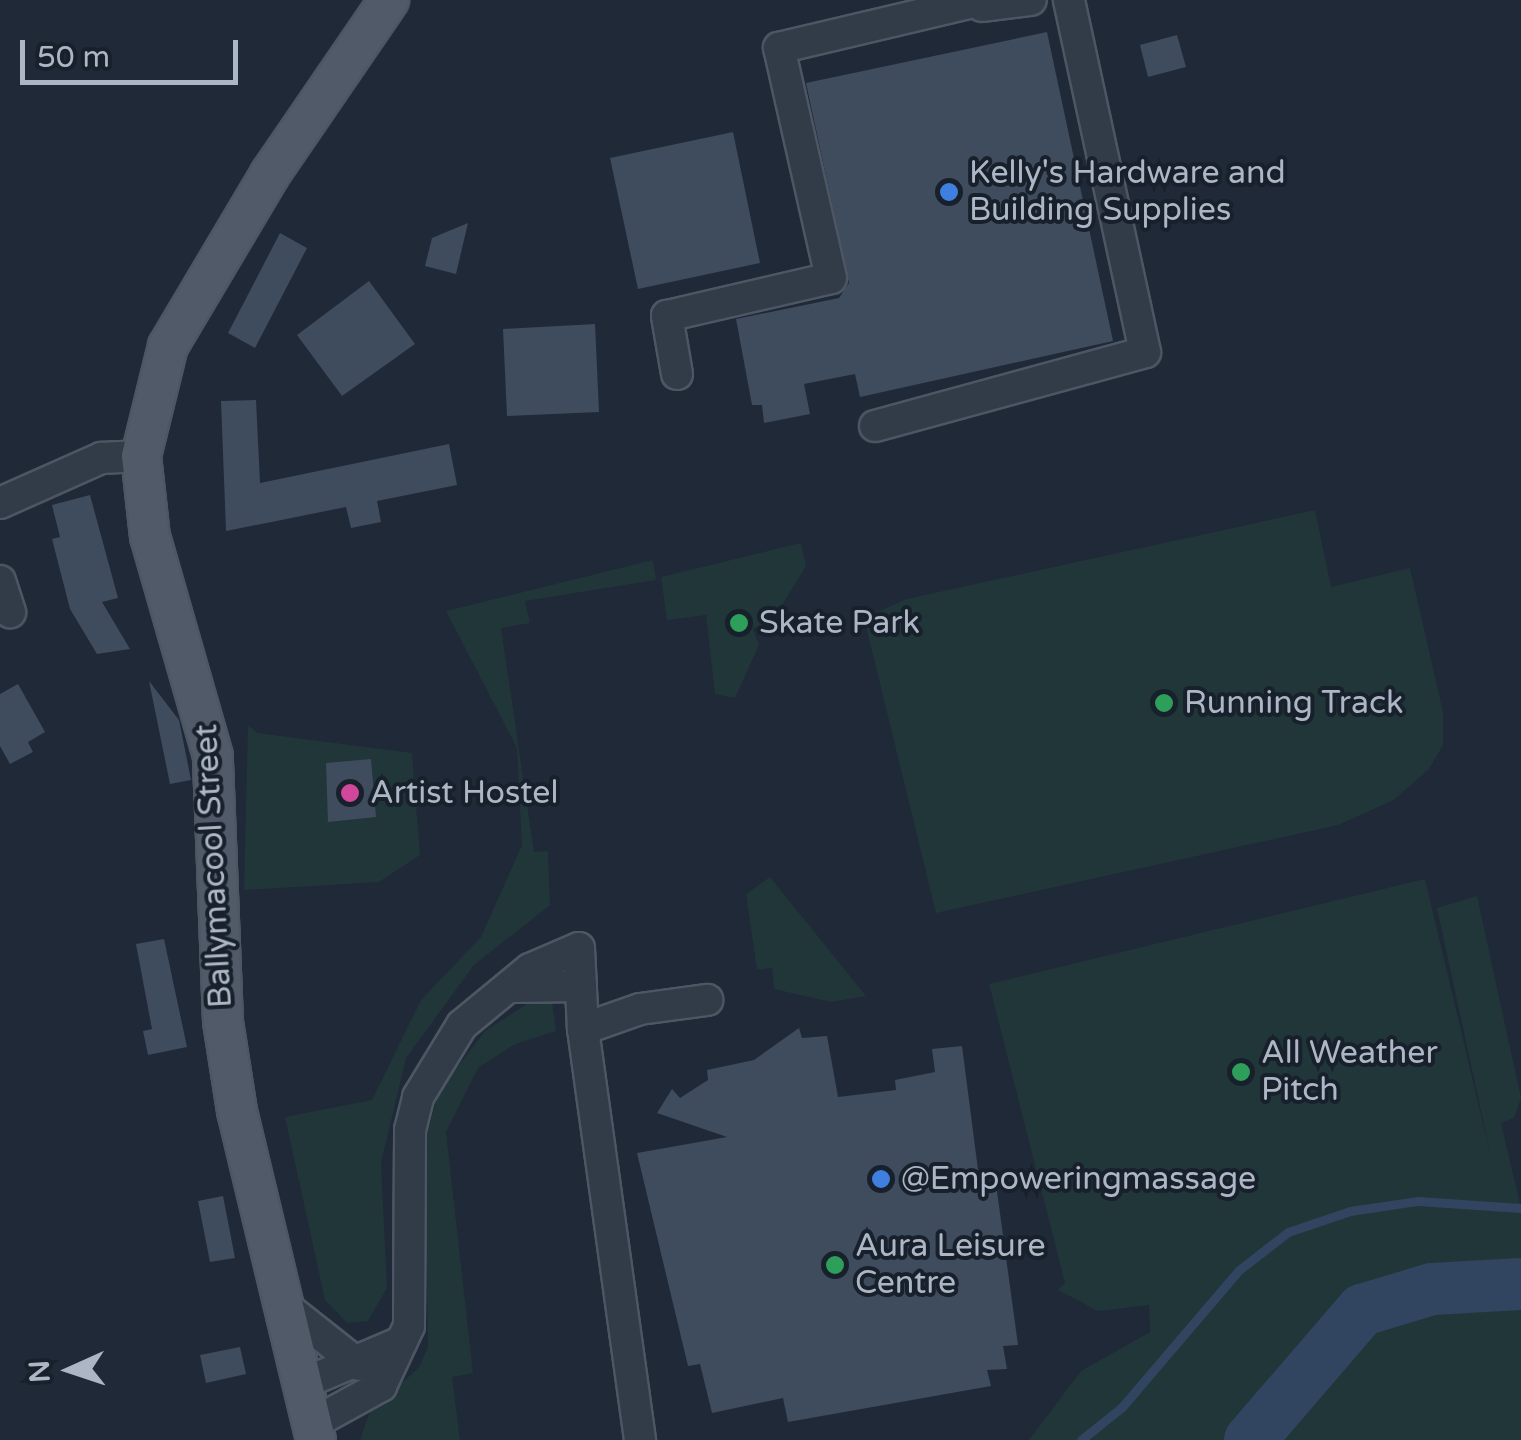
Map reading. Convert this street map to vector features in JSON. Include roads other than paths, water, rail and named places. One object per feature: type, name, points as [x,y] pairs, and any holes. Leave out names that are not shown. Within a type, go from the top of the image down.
[{"type":"main road","name":"Ballymacool Street","points":[[314,1432],[282,1304],[224,1030],[213,756],[150,537],[141,456],[168,346],[270,174],[389,0]]},
{"type":"street","points":[[677,374],[667,316],[830,278],[780,48],[982,3],[1031,0]]},
{"type":"street","points":[[875,426],[1145,352],[1069,0]]},
{"type":"street","points":[[0,503],[101,458],[141,456]]},
{"type":"street","points":[[0,581],[10,612]]},
{"type":"street","points":[[314,1432],[380,1386],[413,1312],[406,1162],[418,1097],[462,1025],[546,958],[580,948],[583,1030],[640,1440]]},
{"type":"street","points":[[513,986],[581,986]]},
{"type":"street","points":[[583,1030],[640,1009],[707,1000]]},
{"type":"street","points":[[282,1304],[359,1366]]},
{"type":"street","points":[[302,1384],[359,1366],[401,1342]]},
{"type":"waterway","points":[[1081,1440],[1122,1407],[1239,1270],[1288,1232],[1350,1211],[1418,1201],[1521,1208]]},
{"type":"waterway","points":[[1250,1440],[1362,1310],[1432,1289],[1521,1284]]},
{"type":"place","name":"Kelly's Hardware and Building Supplies","points":[[949,192]]},
{"type":"place","name":"Skate Park","points":[[739,623]]},
{"type":"place","name":"Running Track","points":[[1164,703]]},
{"type":"place","name":"Artist Hostel","points":[[350,793]]},
{"type":"place","name":"All Weather Pitch","points":[[1241,1072]]},
{"type":"place","name":"@Empoweringmassage","points":[[881,1179]]},
{"type":"place","name":"Aura Leisure Centre","points":[[835,1265]]}]
